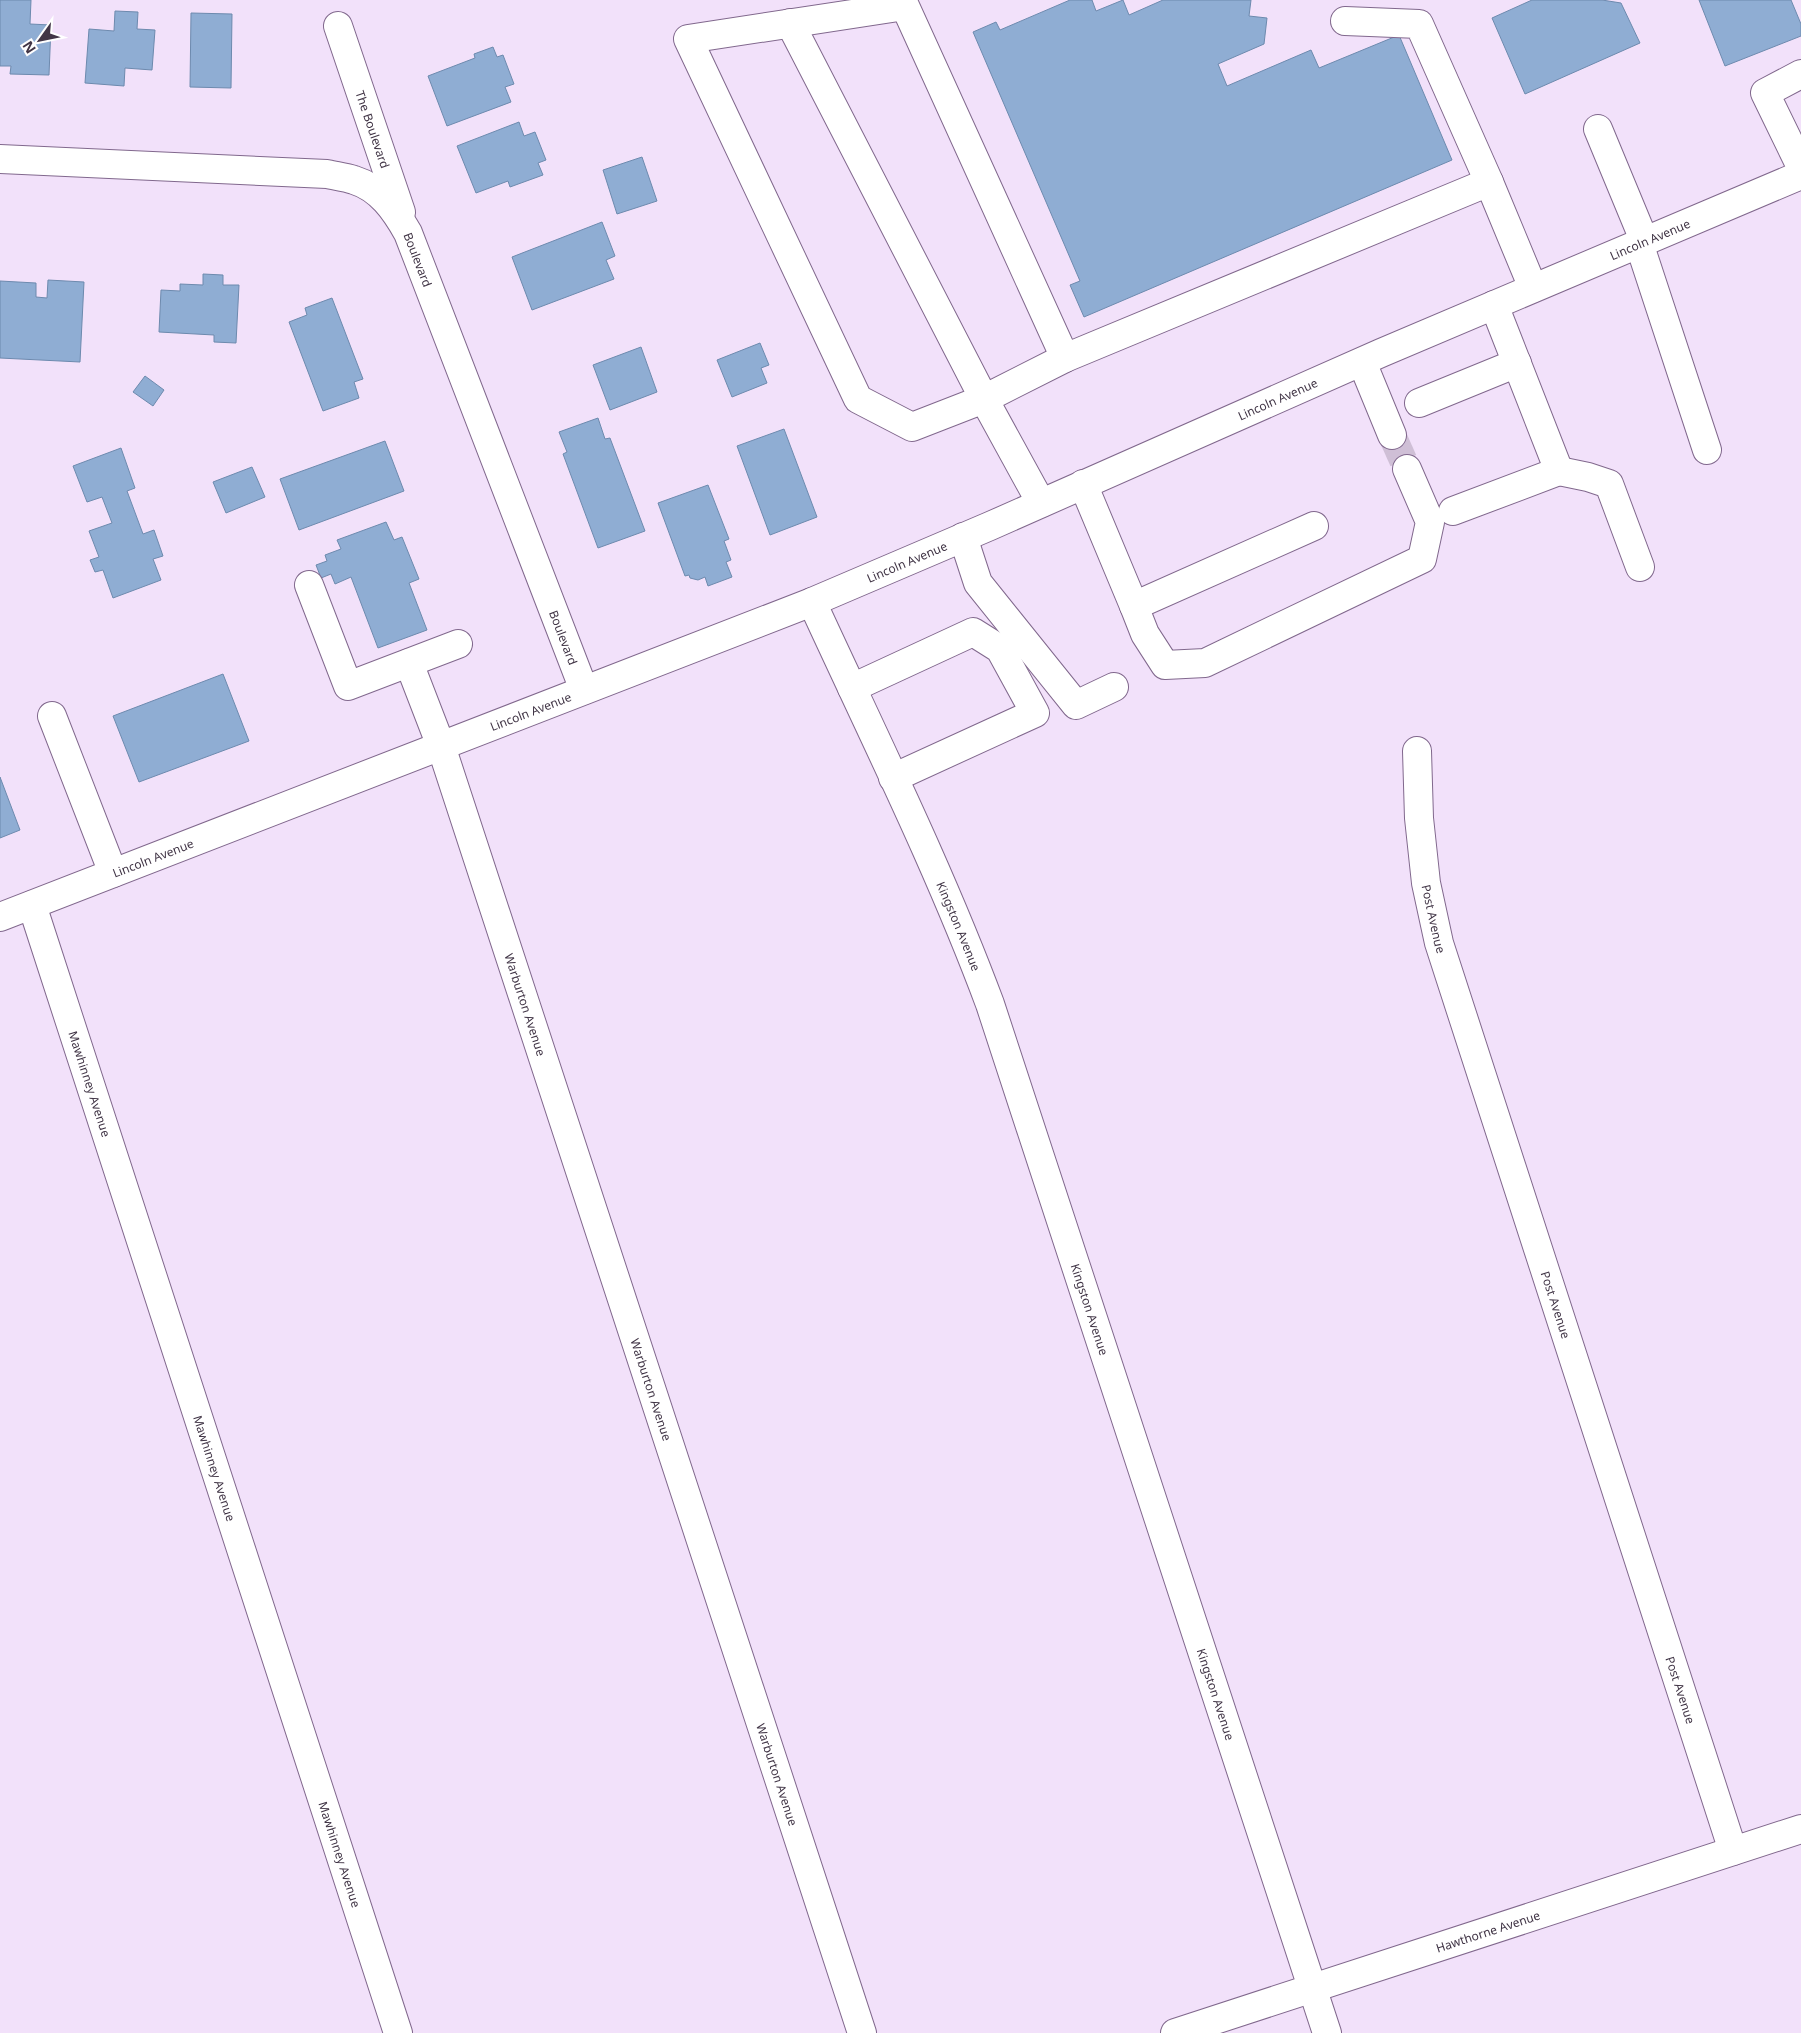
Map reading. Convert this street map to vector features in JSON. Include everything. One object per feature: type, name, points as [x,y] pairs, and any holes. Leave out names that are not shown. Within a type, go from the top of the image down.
[{"type":"street","points":[[1065,358],[905,6],[688,39],[858,399],[912,427],[984,399],[1065,358],[1488,182]]},
{"type":"street","points":[[1344,21],[1419,24],[1533,288]]},
{"type":"street","points":[[790,23],[984,399],[1040,503]]},
{"type":"street","name":"The Boulevard","points":[[338,26],[408,233]]},
{"type":"street","points":[[1801,74],[1764,93],[1801,167]]},
{"type":"street","points":[[1598,129],[1642,242],[1707,450]]},
{"type":"street","name":"Boulevard","points":[[0,159],[336,176],[354,180],[378,193],[395,210],[408,233],[584,690]]},
{"type":"street","name":"Lincoln Avenue","points":[[0,917],[812,602],[1533,288],[1801,175]]},
{"type":"street","points":[[1494,305],[1559,470]]},
{"type":"street","points":[[1362,362],[1392,435]]},
{"type":"street","points":[[1419,403],[1516,362]]},
{"type":"street","points":[[1083,484],[1145,634],[1165,665],[1205,664],[1422,559],[1430,522],[1407,469]]},
{"type":"street","points":[[1453,511],[1559,470],[1588,477],[1609,484],[1640,567]]},
{"type":"street","points":[[1134,606],[1314,526]]},
{"type":"street","points":[[963,537],[978,583],[1076,705],[1114,686]]},
{"type":"street","points":[[309,585],[348,686],[458,644]]},
{"type":"street","name":"Kingston Avenue","points":[[812,602],[965,936],[990,1004],[1327,2033]]},
{"type":"street","points":[[852,688],[973,632],[1000,649],[1035,713],[894,778]]},
{"type":"street","name":"Warburton Avenue","points":[[409,663],[441,746],[862,2033]]},
{"type":"street","points":[[52,716],[113,873]]},
{"type":"street","name":"Post Avenue","points":[[1417,751],[1419,818],[1424,864],[1438,943],[1733,1851]]},
{"type":"street","name":"Mawhinney Avenue","points":[[32,905],[398,2033]]},
{"type":"street","name":"Hawthorne Avenue","points":[[1175,2033],[1801,1829]]},
{"type":"building","points":[[0,0],[31,0],[30,24],[51,25],[49,75],[10,74],[11,66],[0,66]]},
{"type":"building","points":[[1070,0],[1092,0],[1096,11],[1123,0],[1129,15],[1163,0],[1251,0],[1249,16],[1267,18],[1264,44],[1218,64],[1227,86],[1311,50],[1319,68],[1399,35],[1452,160],[1084,317],[1070,285],[1080,281],[973,32],[996,22],[1000,30]]},
{"type":"building","points":[[1532,0],[1602,0],[1621,3],[1640,43],[1525,94],[1492,18]]},
{"type":"building","points":[[1699,0],[1791,0],[1801,24],[1801,36],[1725,66]]},
{"type":"building","points":[[115,11],[138,12],[137,29],[155,30],[152,70],[125,68],[124,86],[85,83],[89,29],[114,31]]},
{"type":"building","points":[[191,13],[232,14],[231,88],[190,87]]},
{"type":"building","points":[[493,47],[497,57],[503,55],[514,84],[505,87],[511,102],[447,126],[428,76],[475,58],[474,54]]},
{"type":"building","points":[[519,122],[524,136],[535,132],[546,160],[538,163],[543,175],[510,187],[508,181],[476,193],[457,146]]},
{"type":"building","points":[[642,157],[657,201],[617,214],[603,170]]},
{"type":"building","points":[[602,222],[615,256],[606,260],[614,279],[532,310],[512,257]]},
{"type":"building","points":[[203,274],[223,275],[223,285],[239,285],[236,343],[214,342],[214,335],[159,332],[161,290],[180,291],[180,284],[203,285]]},
{"type":"building","points":[[48,280],[84,282],[80,362],[0,358],[0,281],[36,283],[36,297],[47,298]]},
{"type":"building","points":[[332,298],[363,379],[354,382],[359,398],[323,411],[289,322],[307,315],[305,308]]},
{"type":"building","points":[[760,343],[769,365],[761,368],[767,383],[732,397],[717,360]]},
{"type":"building","points":[[641,347],[657,392],[610,410],[593,365]]},
{"type":"building","points":[[145,376],[164,390],[153,406],[133,392]]},
{"type":"building","points":[[598,418],[605,439],[610,438],[645,531],[598,548],[563,454],[567,452],[559,432]]},
{"type":"building","points":[[784,429],[817,517],[770,535],[737,446]]},
{"type":"building","points":[[385,441],[404,491],[299,530],[280,479]]},
{"type":"building","points":[[121,448],[135,488],[127,491],[143,534],[154,530],[163,556],[153,559],[161,580],[113,598],[103,570],[95,572],[90,560],[99,557],[89,531],[112,523],[102,497],[87,502],[73,466]]},
{"type":"building","points":[[252,467],[265,497],[226,513],[213,482]]},
{"type":"building","points":[[708,485],[729,539],[724,541],[731,560],[726,562],[732,577],[708,586],[705,577],[698,580],[690,578],[689,575],[685,576],[658,503]]},
{"type":"building","points":[[386,522],[394,540],[402,537],[419,579],[409,583],[427,630],[378,648],[351,577],[335,584],[331,574],[321,578],[316,565],[327,561],[325,555],[341,549],[337,540]]},
{"type":"building","points":[[223,674],[249,741],[139,782],[113,716]]},
{"type":"building","points":[[0,777],[20,830],[0,838]]},
{"type":"tunnel","points":[[1392,435],[1407,469]]}]
